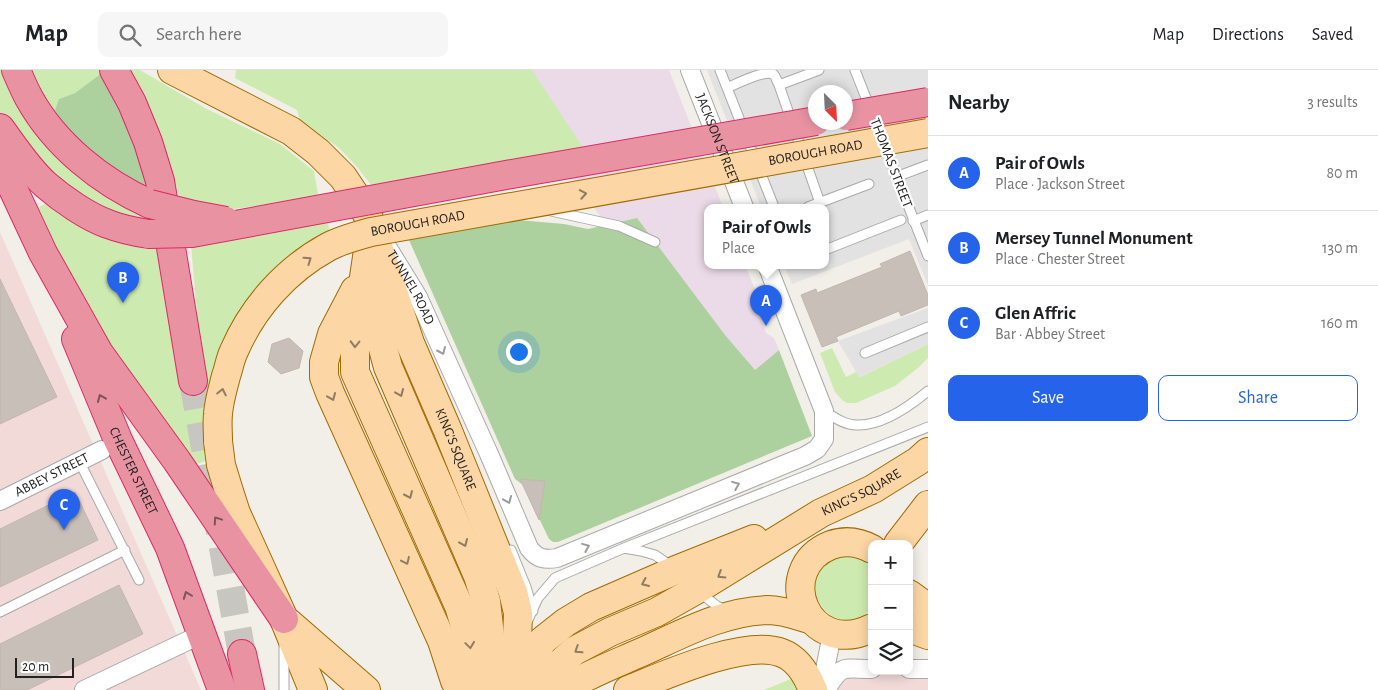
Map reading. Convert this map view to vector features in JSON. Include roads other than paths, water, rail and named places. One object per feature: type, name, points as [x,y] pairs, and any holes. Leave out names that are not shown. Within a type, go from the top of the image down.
[{"type":"highway","points":[[16,70],[28,98],[44,121],[80,160],[106,179],[131,195],[150,204],[194,215],[244,224]]},
{"type":"highway","points":[[114,70],[132,103],[148,142],[160,181],[193,381]]},
{"type":"highway","points":[[853,115],[928,102]]},
{"type":"highway","points":[[0,128],[23,160],[45,185],[75,207],[107,224],[134,232],[149,234],[192,233],[506,175],[808,122]]},
{"type":"highway","points":[[0,161],[42,253],[99,353],[177,460],[284,619]]},
{"type":"highway","name":"CHESTER STREET","points":[[42,253],[118,440],[170,548],[222,690]]},
{"type":"highway","points":[[242,654],[250,690]]},
{"type":"main road","name":"TUNNEL ROAD","points":[[172,70],[291,131],[318,152],[343,177],[370,221]]},
{"type":"main road","name":"BOROUGH ROAD","points":[[284,619],[236,513],[222,465],[218,441],[218,414],[233,352],[246,325],[276,287],[292,271],[329,247],[348,238],[371,232],[928,132]]},
{"type":"main road","points":[[370,221],[355,338],[355,372],[459,606],[469,638],[489,683]]},
{"type":"main road","points":[[370,221],[381,341],[388,368],[478,576],[486,601],[491,644],[489,683]]},
{"type":"main road","name":"KING'S SQUARE","points":[[370,221],[410,343],[513,592],[518,613],[517,642],[489,683]]},
{"type":"main road","points":[[364,271],[332,334],[324,362],[324,377],[442,641],[489,683]]},
{"type":"main road","name":"KING'S SQUARE","points":[[686,580],[820,513],[873,489],[918,461],[928,452]]},
{"type":"main road","points":[[901,540],[928,506]]},
{"type":"main road","points":[[822,627],[804,608],[801,597],[801,582],[804,570],[813,557],[824,548],[838,543],[850,542],[868,547]]},
{"type":"main road","points":[[489,683],[528,668],[542,642],[566,622],[591,607],[686,580]]},
{"type":"main road","points":[[541,690],[554,670],[574,651],[610,632],[658,612],[686,580]]},
{"type":"main road","points":[[913,597],[928,608]]},
{"type":"main road","points":[[563,690],[583,677],[709,622],[734,615],[768,610],[786,612],[847,636],[861,634],[868,630]]},
{"type":"main road","points":[[284,619],[305,690]]},
{"type":"main road","points":[[284,619],[313,690]]},
{"type":"main road","points":[[284,619],[324,690]]},
{"type":"main road","points":[[284,619],[338,690]]},
{"type":"main road","points":[[284,619],[352,690]]},
{"type":"main road","points":[[284,619],[366,690]]},
{"type":"main road","points":[[913,629],[928,635]]},
{"type":"main road","points":[[584,690],[653,647]]},
{"type":"main road","points":[[628,690],[704,660],[739,652],[770,649],[783,653],[794,660],[802,669],[813,690]]},
{"type":"street","name":"JACKSON STREET","points":[[690,70],[743,204]]},
{"type":"street","name":"TUNNEL ROAD","points":[[370,221],[418,297],[529,548],[534,555],[540,558],[549,560],[557,558],[805,456],[817,449],[824,439],[824,412]]},
{"type":"street","points":[[769,269],[824,412]]},
{"type":"street","name":"ABBEY STREET","points":[[0,501],[102,450]]},
{"type":"street","points":[[821,690],[822,627]]},
{"type":"street","points":[[84,690],[202,634]]},
{"type":"street","points":[[913,669],[928,668]]},
{"type":"street","points":[[826,690],[836,674],[842,669],[868,669]]},
{"type":"lane","points":[[720,70],[773,204]]},
{"type":"lane","points":[[779,85],[819,70]]},
{"type":"lane","name":"THOMAS STREET","points":[[855,70],[928,256]]},
{"type":"lane","points":[[727,88],[762,72],[774,75],[820,203]]},
{"type":"lane","points":[[896,177],[928,165]]},
{"type":"lane","points":[[817,204],[869,184]]},
{"type":"lane","points":[[515,206],[556,212],[619,226],[655,242]]},
{"type":"lane","points":[[914,220],[928,215]]},
{"type":"lane","points":[[829,248],[901,220]]},
{"type":"lane","points":[[865,353],[928,327]]},
{"type":"lane","points":[[824,412],[840,421],[857,425],[870,424],[890,417],[911,405],[928,391]]},
{"type":"lane","points":[[517,642],[538,598],[555,578],[624,548],[928,427]]},
{"type":"lane","points":[[448,431],[474,470]]},
{"type":"lane","points":[[79,461],[139,580]]},
{"type":"lane","points":[[508,546],[523,579],[533,611]]},
{"type":"lane","points":[[624,548],[655,555],[717,606],[734,615]]},
{"type":"lane","points":[[0,612],[125,550]]},
{"type":"lane","points":[[429,613],[436,652]]},
{"type":"lane","points":[[284,619],[284,690]]},
{"type":"tunnel","points":[[193,381],[242,654]]},
{"type":"place","name":"Mersey Tunnel Monument","points":[[123,303]]},
{"type":"place","name":"Pair of Owls","points":[[766,326]]},
{"type":"place","name":"Glen Affric","points":[[64,530]]}]
